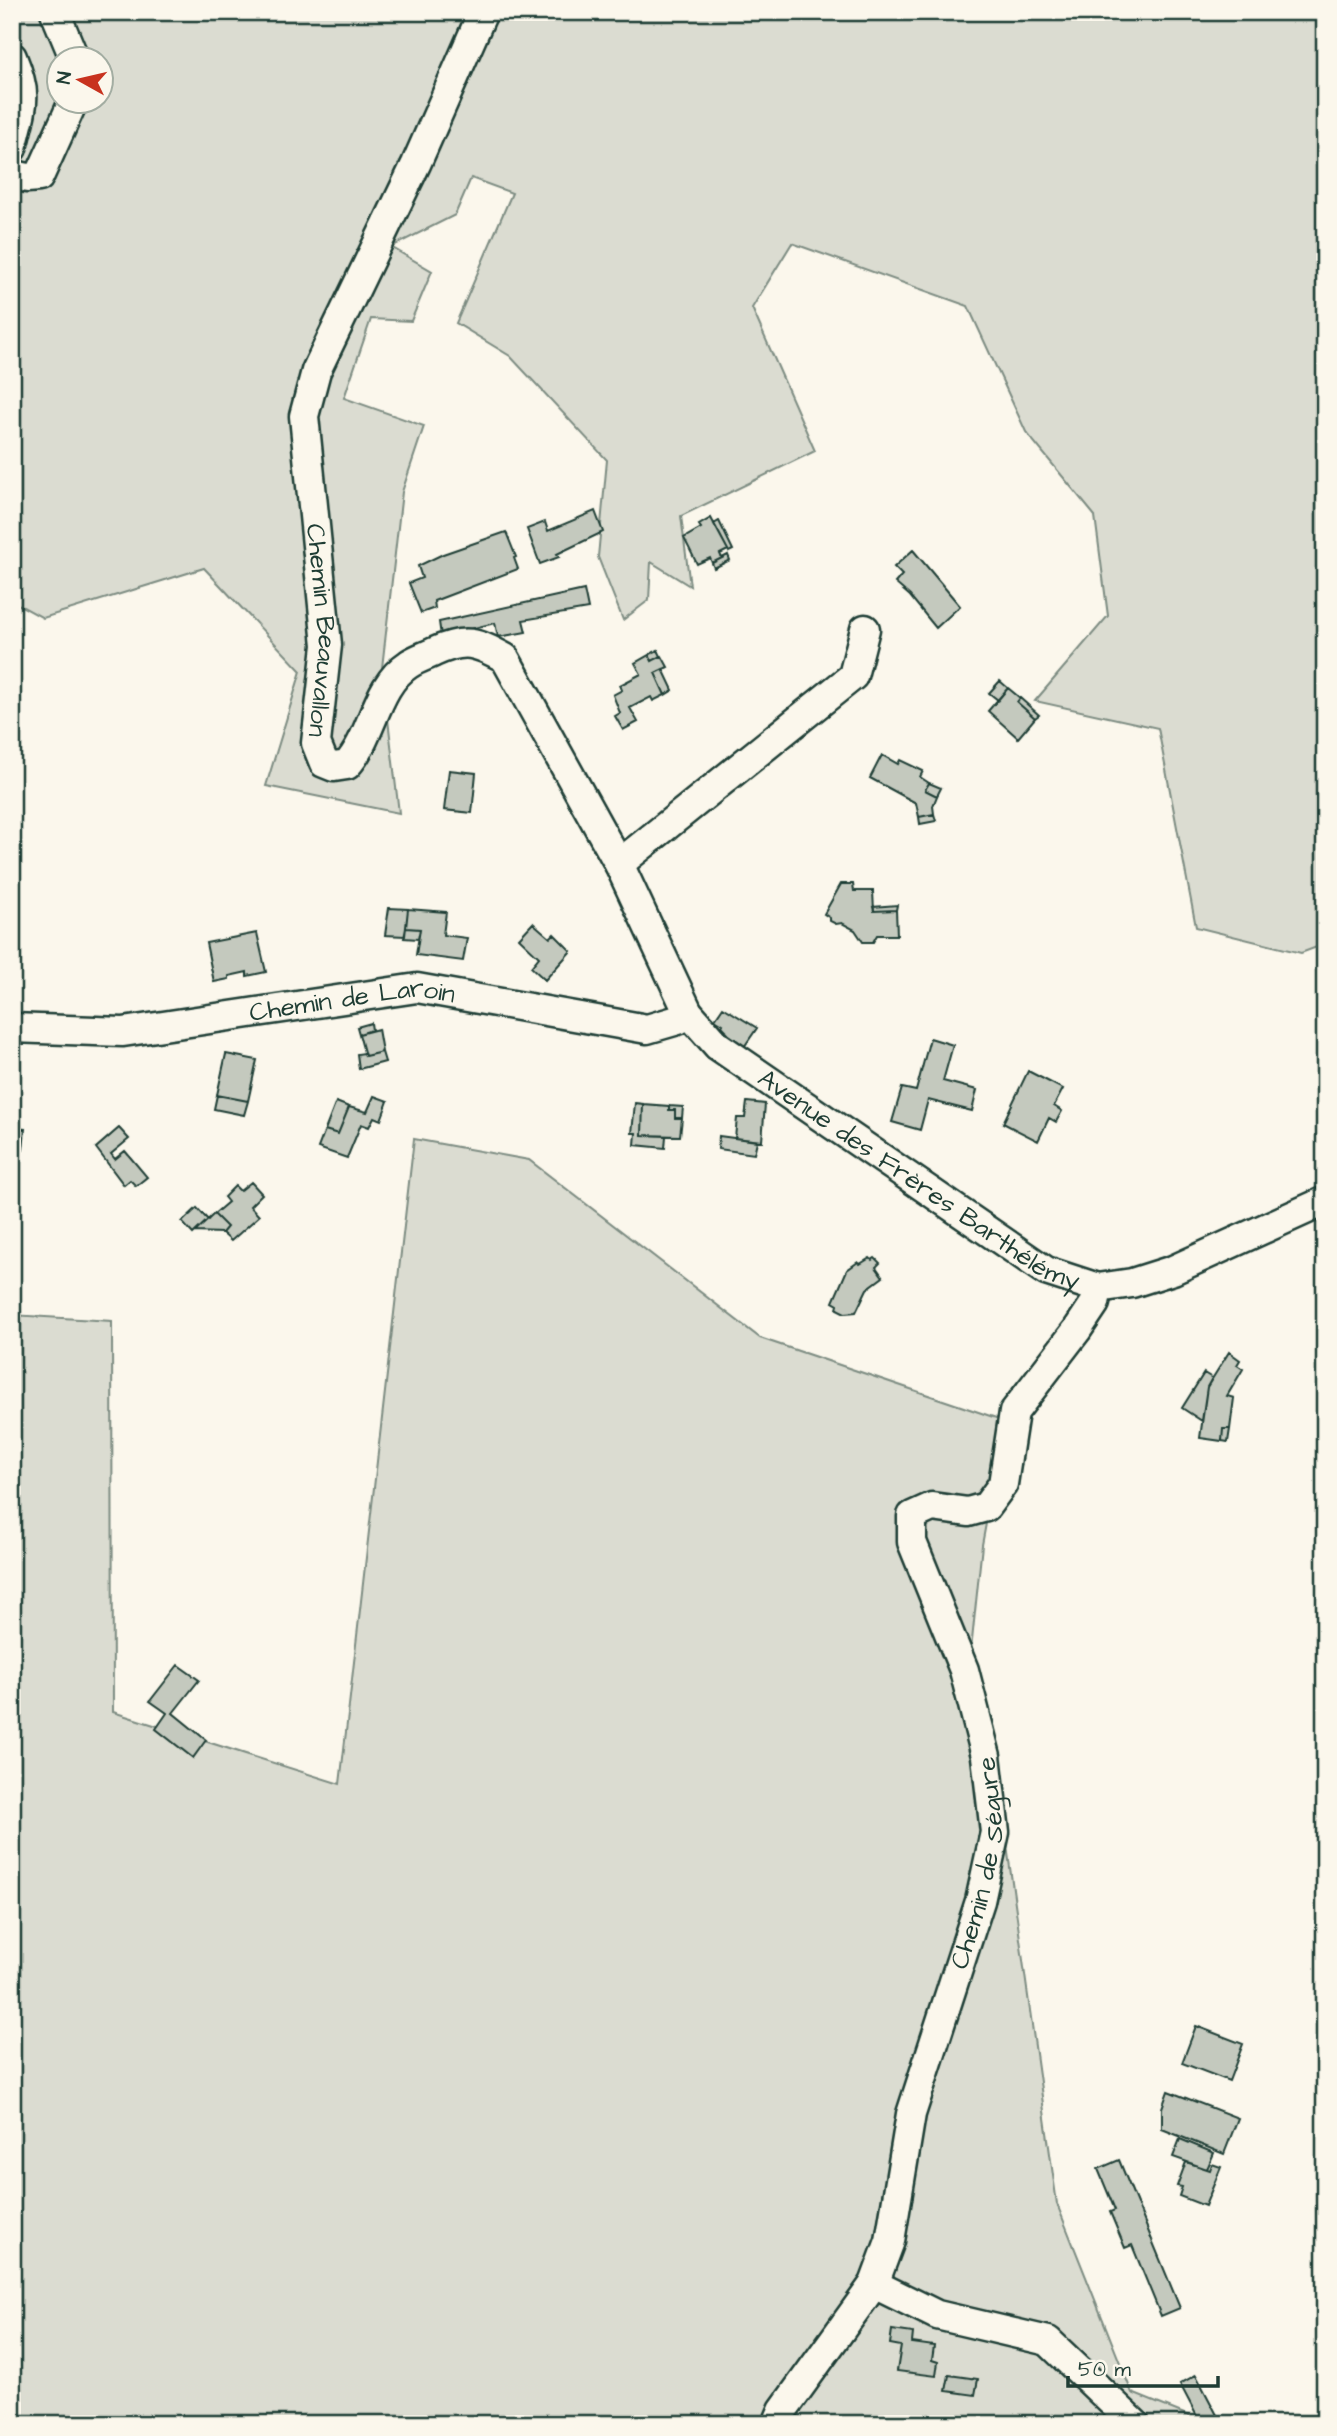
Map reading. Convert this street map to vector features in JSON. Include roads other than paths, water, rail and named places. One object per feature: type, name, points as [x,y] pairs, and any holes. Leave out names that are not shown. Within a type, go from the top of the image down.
[{"type":"street","points":[[55,12],[69,46]]},
{"type":"street","name":"Chemin Beauvallon","points":[[483,12],[416,164],[316,371],[304,416],[327,645],[316,743],[324,762],[334,767],[347,765],[357,754],[389,684],[408,664],[449,645],[468,641],[484,646],[505,658],[620,864],[688,1013]]},
{"type":"street","points":[[12,57],[22,80],[24,99],[12,148]]},
{"type":"street","points":[[12,174],[27,178],[39,177],[67,116]]},
{"type":"street","points":[[620,864],[853,676],[865,628]]},
{"type":"street","name":"Chemin de Laroin","points":[[12,1028],[123,1032],[417,988],[647,1029],[678,1020],[688,1013]]},
{"type":"street","name":"Avenue des Frères Barthélémy","points":[[688,1013],[718,1046],[1046,1271],[1098,1287],[1132,1283],[1173,1270],[1325,1201]]},
{"type":"street","name":"Chemin de Ségure","points":[[777,2424],[783,2410],[874,2284],[890,2241],[911,2114],[980,1901],[995,1832],[986,1756],[967,1683],[912,1542],[912,1516],[932,1507],[968,1512],[986,1507],[1003,1484],[1014,1412],[1077,1330],[1095,1303],[1098,1287]]},
{"type":"street","points":[[874,2284],[937,2315],[1048,2341],[1135,2424]]}]
